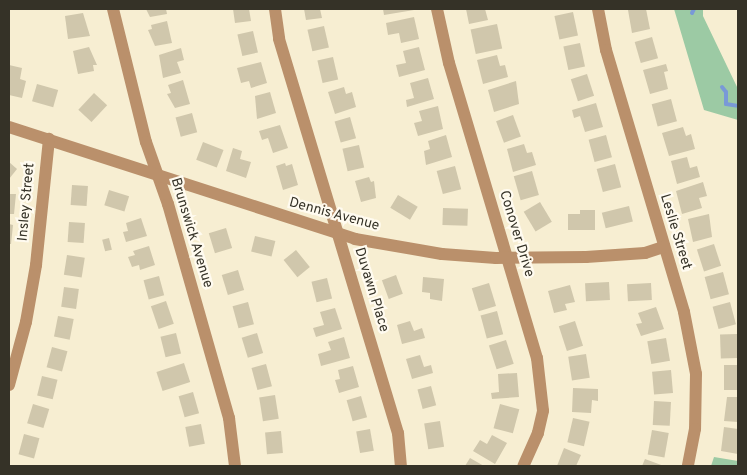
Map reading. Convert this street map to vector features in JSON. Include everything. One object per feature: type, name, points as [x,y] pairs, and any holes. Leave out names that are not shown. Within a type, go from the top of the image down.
[{"type":"street","name":"Brunswick Avenue","points":[[113,9],[146,142],[158,176],[229,418],[235,466]]},
{"type":"street","name":"Duvawn Place","points":[[275,9],[280,39],[398,433],[401,466]]},
{"type":"street","name":"Conover Drive","points":[[437,9],[449,63],[537,358],[543,390],[538,433],[523,466]]},
{"type":"street","name":"Leslie Street","points":[[598,9],[606,50],[684,312],[696,374],[695,429],[688,466]]},
{"type":"street","name":"Dennis Avenue","points":[[9,127],[339,234],[442,254],[507,257],[586,256],[645,253],[664,247]]},
{"type":"street","name":"Insley Street","points":[[9,384],[26,322],[33,284],[49,139]]},
{"type":"green space","points":[[674,9],[703,9],[703,16],[738,89],[738,120],[704,110]]},
{"type":"green space","points":[[714,457],[738,461],[738,466],[711,466]]},
{"type":"building","points":[[146,9],[166,9],[167,14],[150,17]]},
{"type":"building","points":[[233,9],[249,9],[251,21],[235,23]]},
{"type":"building","points":[[304,9],[320,9],[322,18],[306,20]]},
{"type":"building","points":[[383,9],[414,9],[414,10],[384,15]]},
{"type":"building","points":[[466,9],[485,9],[488,20],[469,24]]},
{"type":"building","points":[[646,9],[650,29],[632,33],[628,10]]},
{"type":"building","points":[[573,12],[578,35],[559,39],[554,16]]},
{"type":"building","points":[[83,13],[90,36],[68,39],[65,16]]},
{"type":"building","points":[[414,17],[419,39],[401,43],[399,33],[388,35],[386,23]]},
{"type":"building","points":[[167,21],[172,43],[155,46],[148,30],[152,29],[151,25]]},
{"type":"building","points":[[497,24],[502,48],[476,54],[471,30]]},
{"type":"building","points":[[324,26],[329,47],[312,51],[307,30]]},
{"type":"building","points":[[253,31],[258,52],[242,56],[237,35]]},
{"type":"building","points":[[652,37],[658,58],[641,63],[635,42]]},
{"type":"building","points":[[580,43],[585,66],[568,70],[563,47]]},
{"type":"building","points":[[89,47],[97,65],[93,65],[94,71],[78,74],[73,51]]},
{"type":"building","points":[[419,47],[425,70],[399,77],[396,65],[406,63],[403,51]]},
{"type":"building","points":[[181,48],[184,60],[177,62],[181,73],[163,78],[159,55]]},
{"type":"building","points":[[497,55],[500,66],[505,65],[508,77],[483,84],[477,60]]},
{"type":"building","points":[[333,57],[338,79],[323,83],[317,61]]},
{"type":"building","points":[[261,62],[267,83],[251,88],[249,81],[241,83],[237,68]]},
{"type":"building","points":[[666,64],[668,71],[664,72],[668,89],[650,94],[643,70]]},
{"type":"building","points":[[9,65],[22,68],[20,79],[26,81],[22,98],[9,95]]},
{"type":"building","points":[[587,74],[594,96],[578,101],[571,79]]},
{"type":"building","points":[[428,78],[434,99],[407,107],[406,100],[414,98],[410,83]]},
{"type":"building","points":[[183,80],[190,104],[175,108],[167,94],[171,93],[168,85]]},
{"type":"building","points":[[516,81],[519,104],[494,112],[488,90]]},
{"type":"building","points":[[37,84],[58,90],[53,107],[32,101]]},
{"type":"building","points":[[344,87],[346,94],[352,92],[356,107],[335,114],[328,92]]},
{"type":"building","points":[[270,92],[276,113],[257,119],[255,96]]},
{"type":"building","points":[[94,93],[107,105],[91,122],[78,110]]},
{"type":"building","points":[[671,99],[677,121],[658,126],[652,104]]},
{"type":"building","points":[[596,103],[603,127],[585,132],[580,116],[574,118],[572,110]]},
{"type":"building","points":[[438,106],[443,129],[418,136],[414,123],[422,121],[419,111]]},
{"type":"building","points":[[192,113],[197,132],[181,137],[176,117]]},
{"type":"building","points":[[513,115],[521,137],[504,143],[496,121]]},
{"type":"building","points":[[350,117],[356,138],[341,143],[335,121]]},
{"type":"building","points":[[280,125],[288,148],[273,153],[268,138],[262,140],[259,131]]},
{"type":"building","points":[[683,127],[686,136],[691,134],[695,149],[669,156],[662,133]]},
{"type":"building","points":[[446,135],[452,157],[426,165],[424,151],[430,149],[428,141]]},
{"type":"building","points":[[606,135],[612,157],[595,162],[589,140]]},
{"type":"building","points":[[203,142],[224,150],[217,168],[196,160]]},
{"type":"building","points":[[524,144],[527,153],[532,152],[536,165],[513,172],[507,149]]},
{"type":"building","points":[[359,145],[364,167],[348,171],[342,149]]},
{"type":"building","points":[[233,148],[242,151],[240,159],[251,162],[246,178],[226,171]]},
{"type":"building","points":[[687,157],[690,168],[697,166],[700,177],[677,184],[671,161]]},
{"type":"building","points":[[9,162],[17,169],[9,179]]},
{"type":"building","points":[[285,163],[286,166],[292,164],[298,185],[283,190],[276,166]]},
{"type":"building","points":[[615,164],[621,187],[603,192],[597,169]]},
{"type":"building","points":[[455,166],[461,189],[443,194],[437,171]]},
{"type":"building","points":[[532,171],[539,195],[521,200],[514,176]]},
{"type":"building","points":[[369,177],[371,182],[374,181],[376,198],[361,202],[355,181]]},
{"type":"building","points":[[703,182],[707,196],[699,198],[702,208],[682,214],[676,191]]},
{"type":"building","points":[[72,185],[88,186],[87,206],[71,205]]},
{"type":"building","points":[[109,190],[129,196],[124,211],[104,205]]},
{"type":"building","points":[[9,194],[16,194],[14,214],[9,214]]},
{"type":"building","points":[[398,195],[418,207],[410,220],[390,208]]},
{"type":"building","points":[[540,202],[552,222],[536,232],[524,212]]},
{"type":"building","points":[[629,206],[633,222],[606,228],[602,213]]},
{"type":"building","points":[[443,208],[468,209],[467,226],[442,225]]},
{"type":"building","points":[[580,210],[595,210],[595,230],[568,230],[568,214],[580,214]]},
{"type":"building","points":[[709,214],[712,237],[693,242],[688,219]]},
{"type":"building","points":[[141,218],[147,236],[126,242],[123,232],[128,231],[126,223]]},
{"type":"building","points":[[69,222],[85,223],[84,243],[68,242]]},
{"type":"building","points":[[9,224],[13,225],[11,244],[9,244]]},
{"type":"building","points":[[226,228],[232,248],[215,253],[209,233]]},
{"type":"building","points":[[255,236],[275,241],[272,257],[251,252]]},
{"type":"building","points":[[109,238],[112,250],[105,251],[102,240]]},
{"type":"building","points":[[714,244],[721,266],[704,271],[697,250]]},
{"type":"building","points":[[149,246],[155,265],[140,270],[139,265],[132,267],[128,257],[135,255],[133,251]]},
{"type":"building","points":[[296,250],[310,267],[297,277],[284,260]]},
{"type":"building","points":[[67,255],[85,258],[82,278],[64,275]]},
{"type":"building","points":[[238,270],[244,290],[228,295],[222,275]]},
{"type":"building","points":[[723,272],[729,294],[711,299],[705,277]]},
{"type":"building","points":[[396,275],[403,294],[389,299],[382,280]]},
{"type":"building","points":[[159,276],[164,295],[149,299],[144,280]]},
{"type":"building","points":[[423,277],[444,279],[442,301],[430,299],[430,293],[422,292]]},
{"type":"building","points":[[327,278],[332,298],[317,302],[311,282]]},
{"type":"building","points":[[609,282],[610,300],[586,301],[585,283]]},
{"type":"building","points":[[489,283],[496,306],[479,311],[472,288]]},
{"type":"building","points":[[651,283],[652,300],[628,301],[627,284]]},
{"type":"building","points":[[570,285],[575,302],[565,304],[567,310],[554,313],[548,291]]},
{"type":"building","points":[[64,287],[79,289],[76,309],[61,307]]},
{"type":"building","points":[[166,301],[174,324],[159,329],[151,306]]},
{"type":"building","points":[[248,302],[254,324],[238,328],[233,306]]},
{"type":"building","points":[[730,302],[736,324],[719,329],[713,307]]},
{"type":"building","points":[[656,307],[664,329],[641,336],[636,324],[642,323],[638,313]]},
{"type":"building","points":[[335,308],[342,329],[316,337],[313,328],[324,325],[320,312]]},
{"type":"building","points":[[497,311],[503,334],[487,339],[481,315]]},
{"type":"building","points":[[58,316],[74,319],[70,340],[54,337]]},
{"type":"building","points":[[410,321],[414,331],[422,328],[425,338],[402,344],[397,325]]},
{"type":"building","points":[[575,321],[583,346],[567,351],[559,326]]},
{"type":"building","points":[[176,333],[181,353],[166,357],[160,337]]},
{"type":"building","points":[[257,333],[263,353],[248,358],[242,338]]},
{"type":"building","points":[[737,334],[738,358],[721,359],[720,335]]},
{"type":"building","points":[[344,337],[350,358],[321,366],[318,354],[331,350],[328,342]]},
{"type":"building","points":[[666,338],[670,361],[651,364],[647,341]]},
{"type":"building","points":[[506,340],[514,364],[497,369],[489,346]]},
{"type":"building","points":[[52,347],[67,351],[62,371],[47,367]]},
{"type":"building","points":[[586,354],[590,378],[572,381],[568,357]]},
{"type":"building","points":[[420,355],[424,367],[431,365],[433,373],[412,379],[406,359]]},
{"type":"building","points":[[184,363],[190,382],[163,391],[156,372]]},
{"type":"building","points":[[266,364],[272,386],[257,390],[252,368]]},
{"type":"building","points":[[724,365],[738,365],[738,390],[724,390]]},
{"type":"building","points":[[353,366],[359,387],[339,393],[335,380],[340,379],[338,370]]},
{"type":"building","points":[[671,370],[673,393],[654,395],[652,372]]},
{"type":"building","points":[[517,373],[519,397],[492,399],[491,393],[499,392],[498,374]]},
{"type":"building","points":[[42,376],[58,380],[53,399],[37,395]]},
{"type":"building","points":[[431,386],[436,405],[423,409],[417,390]]},
{"type":"building","points":[[573,388],[598,389],[598,401],[592,400],[591,413],[572,412]]},
{"type":"building","points":[[193,392],[199,413],[185,417],[179,396]]},
{"type":"building","points":[[275,395],[279,419],[263,421],[259,398]]},
{"type":"building","points":[[361,396],[367,417],[353,421],[347,400]]},
{"type":"building","points":[[727,397],[738,397],[738,422],[724,421]]},
{"type":"building","points":[[654,401],[671,402],[670,426],[653,425]]},
{"type":"building","points":[[33,404],[49,409],[43,428],[27,423]]},
{"type":"building","points":[[500,404],[519,409],[513,433],[494,428]]},
{"type":"building","points":[[573,418],[590,422],[584,446],[567,442]]},
{"type":"building","points":[[440,421],[444,447],[428,449],[424,424]]},
{"type":"building","points":[[201,424],[205,444],[189,447],[185,427]]},
{"type":"building","points":[[724,427],[738,429],[738,454],[721,451]]},
{"type":"building","points":[[370,429],[374,451],[360,453],[356,431]]},
{"type":"building","points":[[652,430],[669,433],[664,458],[648,455]]},
{"type":"building","points":[[281,431],[283,453],[267,454],[265,432]]},
{"type":"building","points":[[24,434],[39,438],[34,458],[19,454]]},
{"type":"building","points":[[492,435],[507,443],[495,464],[473,451],[480,440],[487,444]]},
{"type":"building","points":[[564,448],[581,455],[576,466],[557,466]]},
{"type":"building","points":[[470,458],[484,466],[465,466]]},
{"type":"building","points":[[645,459],[664,466],[642,466]]},
{"type":"waterway","points":[[692,13],[694,9]]},
{"type":"waterway","points":[[722,87],[726,92],[726,104],[738,106]]}]
